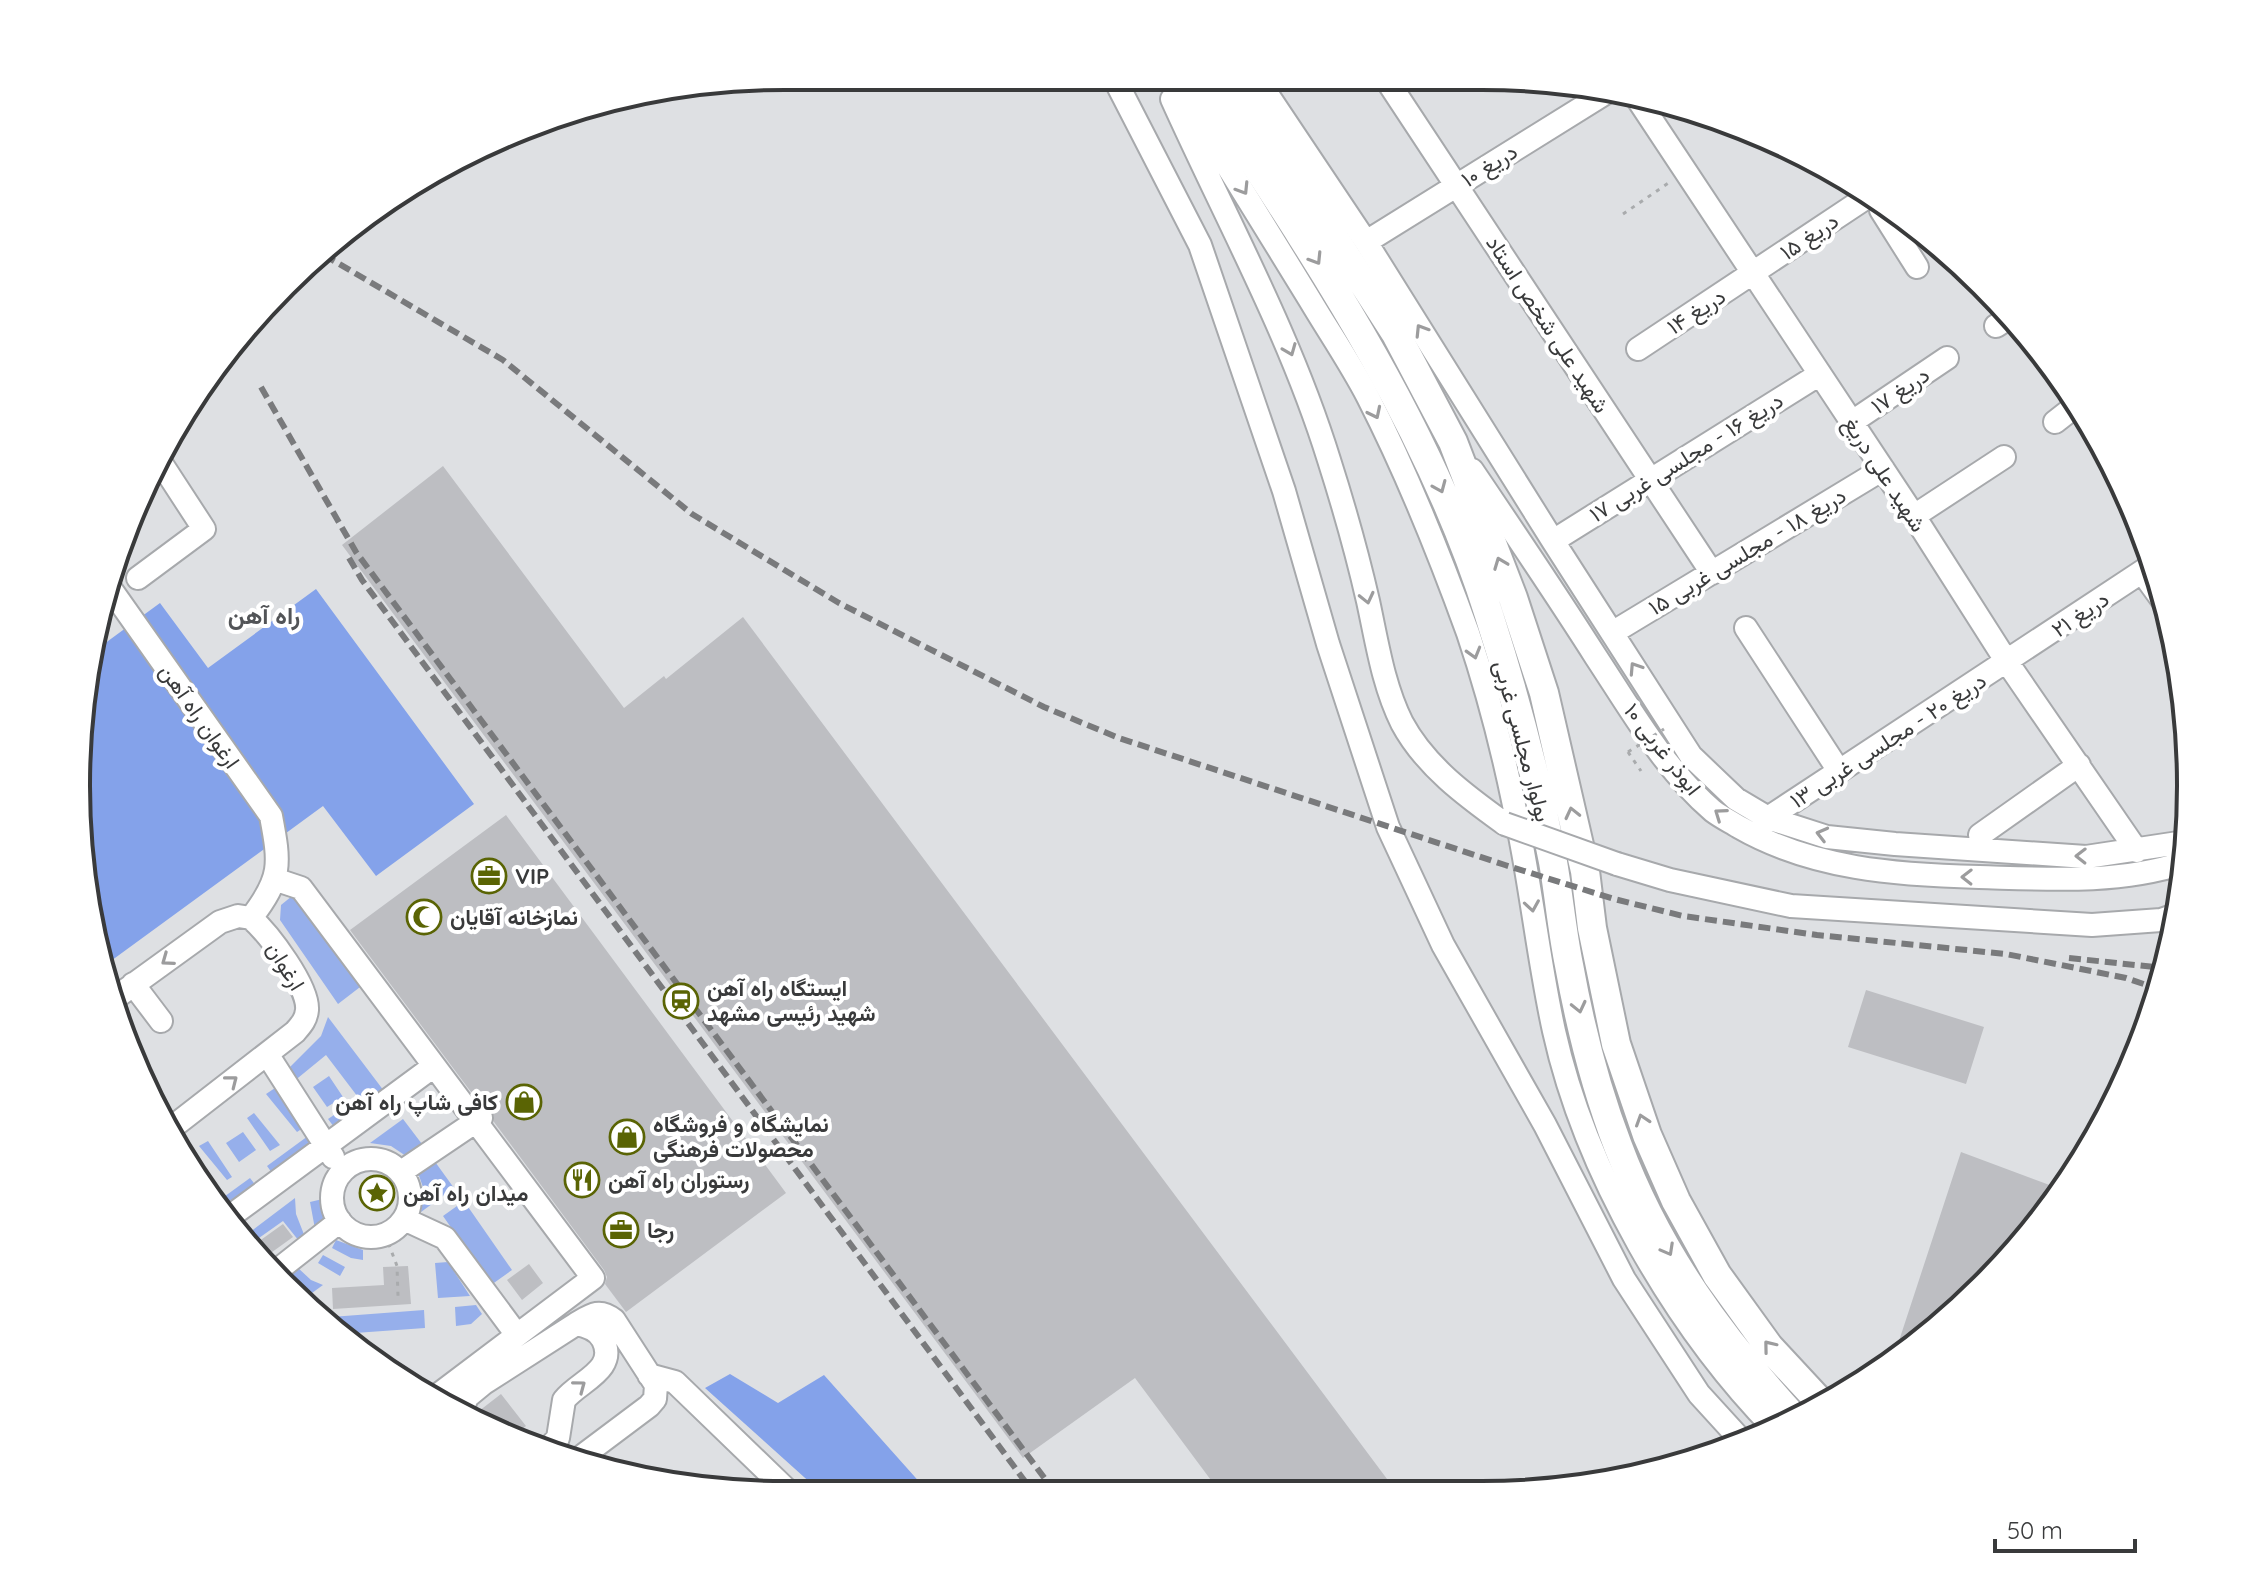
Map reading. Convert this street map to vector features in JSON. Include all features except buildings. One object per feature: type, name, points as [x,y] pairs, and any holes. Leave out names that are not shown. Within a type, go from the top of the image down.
[{"type":"main road","points":[[1189,90],[1279,202]]},
{"type":"main road","name":"بولوار مجلسی غربی","points":[[1206,90],[1316,258],[1391,384],[1440,485],[1489,612],[1534,767],[1569,966],[1588,1047],[1618,1145],[1648,1215],[1691,1291],[1745,1365],[1787,1410]]},
{"type":"main road","name":"بولوار مجلسی غربی","points":[[1239,90],[1396,334],[1453,442],[1513,598],[1544,693],[1585,871],[1592,928],[1616,1044],[1647,1135],[1676,1201],[1717,1275],[1769,1347],[1814,1396]]},
{"type":"street","points":[[1120,90],[1200,245],[1284,491],[1328,644],[1388,827],[1443,945],[1545,1125],[1624,1279],[1699,1394],[1735,1433]]},
{"type":"street","points":[[1169,90],[1294,359],[1351,532],[1384,679],[1403,724],[1428,761],[1467,796],[1505,824],[1617,864],[1711,890],[1791,906],[2092,925],[2164,919]]},
{"type":"street","points":[[1180,90],[1367,395],[1410,485],[1469,638],[1508,779],[1555,1034],[1574,1098],[1598,1161],[1635,1237],[1671,1297],[1713,1356],[1767,1419]]},
{"type":"street","points":[[1264,90],[1366,242],[1691,756],[1736,799],[1768,818],[1827,837],[2086,857],[2175,844]]},
{"type":"street","name":"شهید علی شخص استاد","points":[[1393,90],[1712,573]]},
{"type":"street","name":"دریغ ۱۰","points":[[1366,242],[1595,100]]},
{"type":"street","name":"شهید علی دریغ","points":[[1645,110],[2007,662],[2137,851]]},
{"type":"street","name":"دریغ ۱۵","points":[[1754,273],[1860,202]]},
{"type":"street","points":[[1889,222],[1917,267]]},
{"type":"street","name":"دریغ ۱۴","points":[[1638,349],[1754,273]]},
{"type":"street","name":"دریغ ۱۷","points":[[1852,422],[1947,358]]},
{"type":"street","name":"دریغ ۱۶ - مجلسی غربی ۱۷","points":[[1553,541],[1820,374]]},
{"type":"street","points":[[2055,422],[2068,412]]},
{"type":"street","name":"ابوذر غربی ۱۰","points":[[1453,442],[1639,722],[1680,776],[1714,812],[1756,836],[1804,856],[1861,869],[1944,876],[2090,880],[2152,873],[2172,867]]},
{"type":"street","points":[[1914,516],[2004,457]]},
{"type":"street","name":"دریغ ۱۸ - مجلسی غربی ۱۵","points":[[1612,633],[1883,469]]},
{"type":"street","points":[[138,578],[204,529],[166,471]]},
{"type":"street","name":"دریغ ۲۱","points":[[2007,662],[2143,571]]},
{"type":"street","name":"ارغوان راه آهن","points":[[116,597],[271,816],[277,848]]},
{"type":"street","points":[[1746,628],[1839,771]]},
{"type":"street","name":"دریغ ۲۰ - مجلسی غربی ۱۳","points":[[1768,818],[2007,662]]},
{"type":"street","points":[[1980,835],[2079,765]]},
{"type":"street","name":"ارغوان","points":[[178,1123],[304,1022],[307,1007],[303,989],[264,929],[251,918],[269,895],[278,870],[277,848]]},
{"type":"street","points":[[274,879],[301,888],[478,1120],[593,1278],[443,1391]]},
{"type":"street","points":[[122,993],[220,922],[238,916],[251,918]]},
{"type":"street","points":[[133,984],[161,1021]]},
{"type":"street","points":[[267,1054],[342,1172]]},
{"type":"street","points":[[236,1212],[434,1066]]},
{"type":"street","points":[[401,1172],[478,1120]]},
{"type":"street","points":[[365,1159],[378,1159],[391,1164],[401,1172],[410,1195],[404,1219],[385,1234],[360,1235],[349,1230],[334,1210],[332,1196],[342,1172],[352,1163],[365,1159]]},
{"type":"street","points":[[404,1219],[445,1238],[517,1335]]},
{"type":"street","points":[[283,1266],[340,1221]]},
{"type":"street","points":[[465,1402],[484,1383],[576,1324],[594,1314],[607,1314],[656,1385],[655,1399],[588,1452]]},
{"type":"street","points":[[555,1441],[564,1400],[603,1368],[606,1359],[603,1340],[598,1333],[576,1324]]},
{"type":"street","points":[[649,1375],[675,1382],[777,1481]]},
{"type":"path","points":[[1623,214],[1686,171]]},
{"type":"path","points":[[1641,771],[1628,752],[1664,729]]},
{"type":"path","points":[[385,1234],[397,1266],[398,1296]]},
{"type":"shaded area","points":[[316,589],[474,804],[376,876],[323,806],[112,960],[103,921],[91,831],[91,740],[105,644],[160,603],[208,668]]},
{"type":"shaded area","points":[[297,892],[364,984],[338,1004],[280,920],[281,905]]},
{"type":"shaded area","points":[[328,1017],[384,1091],[364,1105],[326,1055],[293,1082],[290,1067],[321,1036]]},
{"type":"shaded area","points":[[329,1076],[343,1097],[327,1107],[313,1087]]},
{"type":"shaded area","points":[[275,1088],[303,1128],[297,1132],[266,1094]]},
{"type":"shaded area","points":[[355,1101],[360,1110],[334,1127],[328,1119]]},
{"type":"shaded area","points":[[254,1113],[280,1145],[270,1151],[247,1118]]},
{"type":"shaded area","points":[[403,1119],[425,1148],[409,1158],[391,1146],[370,1143]]},
{"type":"shaded area","points":[[243,1132],[256,1150],[239,1162],[226,1143]]},
{"type":"shaded area","points":[[308,1136],[313,1143],[272,1173],[267,1166]]},
{"type":"shaded area","points":[[208,1141],[232,1177],[227,1180],[199,1146]]},
{"type":"shaded area","points":[[433,1159],[454,1188],[421,1212],[424,1190],[417,1170]]},
{"type":"shaded area","points":[[250,1178],[257,1187],[231,1205],[225,1196]]},
{"type":"shaded area","points":[[295,1198],[296,1214],[305,1237],[299,1241],[283,1221],[258,1238],[252,1231]]},
{"type":"shaded area","points":[[327,1198],[332,1218],[315,1229],[310,1202]]},
{"type":"shaded area","points":[[464,1201],[512,1270],[491,1285],[443,1216]]},
{"type":"shaded area","points":[[336,1240],[363,1250],[363,1260],[351,1258],[332,1248]]},
{"type":"shaded area","points":[[323,1255],[345,1267],[340,1276],[318,1263]]},
{"type":"shaded area","points":[[448,1262],[470,1296],[438,1298],[435,1263]]},
{"type":"shaded area","points":[[297,1267],[311,1280],[323,1285],[311,1293],[290,1272]]},
{"type":"shaded area","points":[[476,1305],[482,1314],[471,1324],[456,1326],[455,1307]]},
{"type":"shaded area","points":[[424,1310],[425,1328],[357,1333],[337,1317]]},
{"type":"shaded area","points":[[730,1374],[778,1403],[824,1375],[919,1481],[808,1481],[705,1388]]},
{"type":"railway","points":[[331,259],[503,360],[692,514],[839,603],[1044,707],[1119,738],[1505,865],[1614,899],[1683,916],[1817,935],[2006,954],[2126,978],[2147,985]]},
{"type":"railway","points":[[261,387],[356,552],[1047,1481]]},
{"type":"railway","points":[[349,558],[362,580],[1025,1481]]},
{"type":"railway","points":[[2069,958],[2153,967]]},
{"type":"place","name":"VIP","points":[[489,876]]},
{"type":"place","name":"نمازخانه آقایان","points":[[424,917]]},
{"type":"place","name":"ایستگاه راه آهن شهید رئیسی مشهد","points":[[681,1001]]},
{"type":"place","name":"کافی شاپ راه آهن","points":[[524,1102]]},
{"type":"place","name":"نمایشگاه و فروشگاه محصولات فرهنگی","points":[[627,1137]]},
{"type":"place","name":"رستوران راه آهن","points":[[582,1180]]},
{"type":"place","name":"میدان راه آهن","points":[[377,1193]]},
{"type":"place","name":"رجا","points":[[621,1230]]},
{"type":"district","name":"راه آهن","points":[[264,615]]}]
